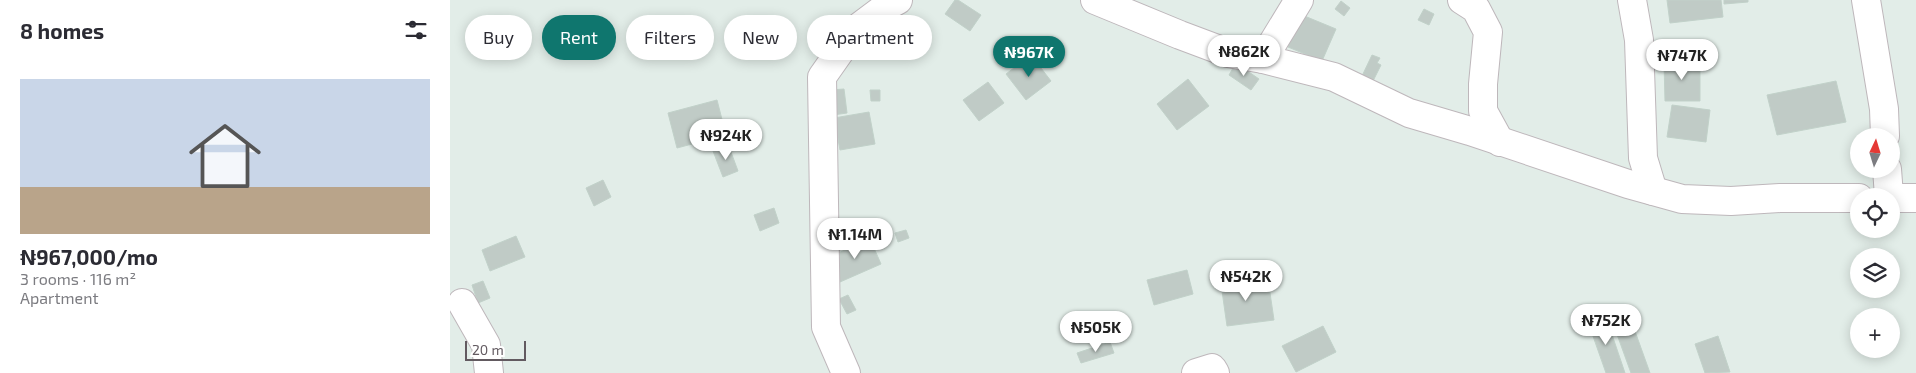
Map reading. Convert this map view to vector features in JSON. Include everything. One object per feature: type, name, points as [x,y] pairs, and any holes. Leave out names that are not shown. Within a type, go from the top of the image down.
[{"type":"street","points":[[846,373],[826,327],[822,77],[855,30],[898,0]]},
{"type":"street","points":[[1095,0],[1228,53],[1264,59],[1334,77],[1409,113],[1653,191],[1682,198],[1731,201],[1780,198],[1850,198]]},
{"type":"street","points":[[1264,59],[1299,0]]},
{"type":"street","points":[[1462,0],[1476,9],[1488,32],[1483,84],[1483,111],[1500,142]]},
{"type":"street","points":[[1632,0],[1639,40],[1643,158],[1653,191]]},
{"type":"street","points":[[1866,0],[1884,109],[1885,128]]},
{"type":"street","points":[[1900,197],[1916,198]]},
{"type":"street","points":[[462,303],[486,344],[489,373]]},
{"type":"street","points":[[1196,373],[1212,368],[1214,373]]},
{"type":"building","points":[[955,0],[981,15],[970,31],[945,14]]},
{"type":"building","points":[[1667,0],[1721,0],[1723,17],[1670,23]]},
{"type":"building","points":[[1724,0],[1748,0],[1748,2],[1724,4]]},
{"type":"building","points":[[1341,1],[1350,8],[1344,16],[1335,9]]},
{"type":"building","points":[[1424,9],[1434,14],[1429,25],[1418,20]]},
{"type":"building","points":[[1302,15],[1336,29],[1322,61],[1288,47]]},
{"type":"building","points":[[1031,55],[1051,81],[1026,100],[1006,74]]},
{"type":"building","points":[[1372,55],[1380,58],[1377,63],[1381,65],[1373,81],[1362,76]]},
{"type":"building","points":[[1700,61],[1700,101],[1665,101],[1664,62]]},
{"type":"building","points":[[1236,63],[1259,79],[1251,90],[1229,75]]},
{"type":"building","points":[[1188,79],[1209,106],[1177,130],[1157,104]]},
{"type":"building","points":[[1836,81],[1846,122],[1777,135],[1767,95]]},
{"type":"building","points":[[988,82],[1004,103],[979,121],[963,100]]},
{"type":"building","points":[[844,89],[847,113],[833,115],[830,90]]},
{"type":"building","points":[[870,90],[880,90],[880,101],[871,101]]},
{"type":"building","points":[[717,100],[726,135],[677,148],[668,113]]},
{"type":"building","points":[[1672,105],[1710,110],[1706,142],[1667,137]]},
{"type":"building","points":[[869,112],[875,144],[840,150],[834,118]]},
{"type":"building","points":[[728,144],[738,171],[723,177],[713,151]]},
{"type":"building","points":[[603,180],[611,197],[594,206],[586,188]]},
{"type":"building","points":[[774,208],[779,223],[760,231],[754,215]]},
{"type":"building","points":[[906,230],[909,238],[898,242],[895,233]]},
{"type":"building","points":[[516,236],[525,257],[490,271],[482,250]]},
{"type":"building","points":[[870,239],[881,264],[840,282],[829,257]]},
{"type":"building","points":[[1187,270],[1193,294],[1154,305],[1147,280]]},
{"type":"building","points":[[1236,275],[1237,283],[1252,281],[1253,288],[1269,286],[1274,320],[1227,326],[1220,277]]},
{"type":"building","points":[[483,281],[490,298],[478,303],[472,285]]},
{"type":"building","points":[[848,295],[856,310],[847,314],[839,299]]},
{"type":"building","points":[[1627,309],[1650,373],[1631,373],[1610,315]]},
{"type":"building","points":[[1606,317],[1625,373],[1606,373],[1588,322]]},
{"type":"building","points":[[1323,326],[1336,352],[1296,372],[1282,346]]},
{"type":"building","points":[[1718,336],[1730,372],[1705,373],[1695,344]]},
{"type":"building","points":[[1110,342],[1114,353],[1081,363],[1077,353]]}]
